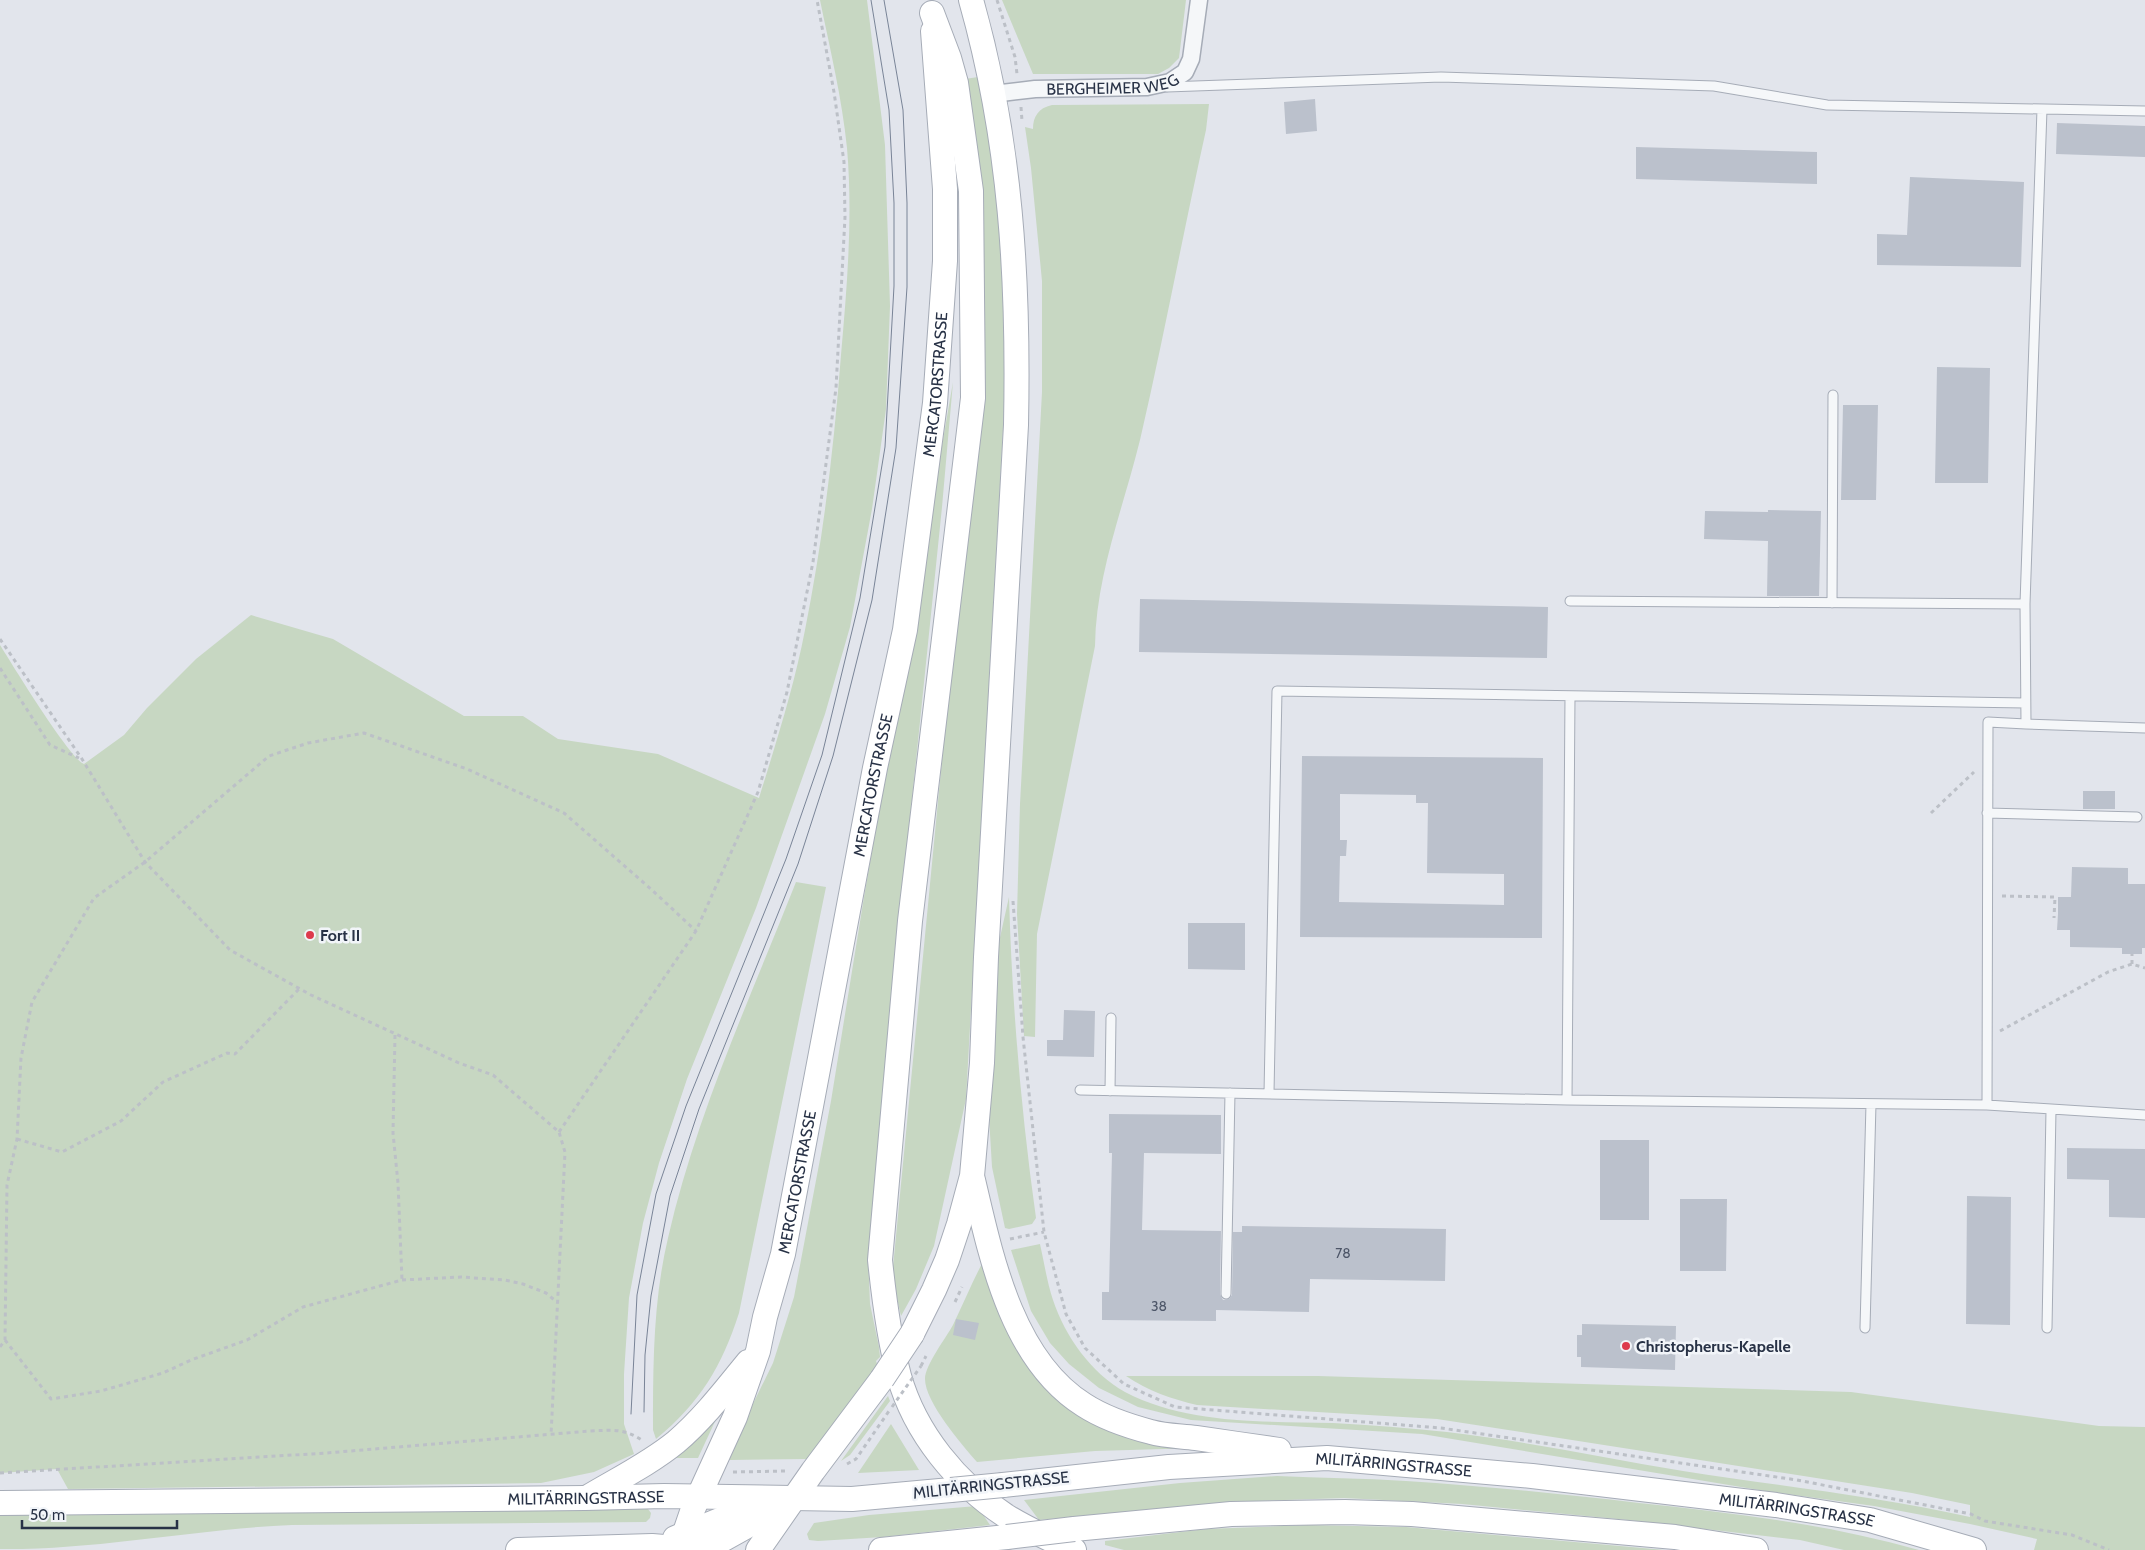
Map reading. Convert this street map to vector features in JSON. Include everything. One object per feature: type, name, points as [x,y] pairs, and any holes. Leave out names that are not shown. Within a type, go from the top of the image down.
[{"type":"main road","points":[[758,1550],[784,1503],[813,1471],[882,1379],[912,1334],[947,1260],[972,1176],[982,1063],[986,957],[1016,425],[1018,352],[1016,285],[1008,189],[993,94],[971,0]]},
{"type":"main road","points":[[930,7],[950,58],[956,83],[971,191],[974,398],[910,921],[880,1260],[884,1305],[900,1377],[919,1423],[934,1446],[962,1481],[1006,1515],[1049,1539],[1074,1539],[1231,1514],[1345,1512],[1412,1514],[1675,1537],[1756,1550]]},
{"type":"main road","name":"MERCATORSTRASSE","points":[[699,1535],[758,1351],[783,1254],[875,768],[905,630],[935,402],[945,261],[945,189],[930,7]]},
{"type":"main road","points":[[972,1176],[989,1244],[1006,1297],[1020,1331],[1038,1360],[1060,1386],[1084,1405],[1116,1421],[1153,1433],[1327,1458]]},
{"type":"main road","points":[[585,1498],[658,1456],[678,1440],[712,1405],[758,1351]]},
{"type":"main road","name":"MILITÄRRINGSTRASSE","points":[[518,1550],[652,1546],[699,1535],[784,1503],[951,1490],[1170,1467],[1327,1458],[1532,1476],[1776,1505],[1870,1520],[1974,1550]]},
{"type":"main road","name":"MILITÄRRINGSTRASSE","points":[[0,1503],[664,1496],[699,1535]]},
{"type":"main road","points":[[699,1535],[749,1525],[784,1503]]},
{"type":"main road","points":[[881,1550],[1007,1537],[1074,1539]]},
{"type":"street","name":"BERGHEIMER WEG","points":[[993,94],[1036,89],[1147,87],[1170,82],[1185,72],[1191,59],[1199,0]]},
{"type":"lane","points":[[1147,87],[1441,77],[1714,86],[1827,105],[2145,111]]},
{"type":"lane","points":[[2026,724],[2025,604],[2042,109]]},
{"type":"lane","points":[[1832,603],[1834,394]]},
{"type":"lane","points":[[1570,601],[2025,604]]},
{"type":"lane","points":[[1269,1093],[1277,691],[2025,704]]},
{"type":"lane","points":[[1567,1100],[1570,696]]},
{"type":"lane","points":[[1987,1105],[1988,722],[2145,728]]},
{"type":"lane","points":[[1987,814],[2137,817]]},
{"type":"lane","points":[[1110,1091],[1111,1018]]},
{"type":"lane","points":[[1080,1090],[1567,1100],[1987,1105],[2145,1115]]},
{"type":"lane","points":[[1226,1294],[1230,1093]]},
{"type":"lane","points":[[1865,1328],[1871,1104]]},
{"type":"lane","points":[[2047,1328],[2051,1110]]},
{"type":"path","points":[[559,1132],[696,931],[758,792],[787,692],[813,562],[834,397],[845,217],[844,162],[834,92],[817,0]]},
{"type":"path","points":[[0,639],[82,759],[145,862],[230,950],[299,989],[459,1063],[493,1075],[559,1132],[566,1152],[551,1435]]},
{"type":"path","points":[[0,668],[50,745],[82,759]]},
{"type":"path","points":[[0,1347],[5,1340],[7,1185],[16,1139],[21,1058],[32,1002],[94,898],[145,862],[269,756],[308,743],[364,733],[468,769],[564,813],[696,931]]},
{"type":"path","points":[[1931,813],[1973,772],[1988,771]]},
{"type":"path","points":[[1987,896],[2054,897],[2054,918]]},
{"type":"path","points":[[2132,954],[2132,964]]},
{"type":"path","points":[[1987,1039],[2108,972],[2132,964],[2145,968]]},
{"type":"path","points":[[16,1139],[62,1152],[121,1121],[163,1082],[227,1053],[235,1054],[299,989]]},
{"type":"path","points":[[395,1034],[393,1133],[398,1183],[402,1280]]},
{"type":"path","points":[[989,1244],[1044,1232],[1066,1314],[1085,1348],[1124,1384],[1175,1407],[1441,1428],[1797,1480],[1971,1514],[1985,1521],[2072,1535],[2109,1550]]},
{"type":"path","points":[[5,1340],[51,1399],[101,1391],[163,1373],[191,1360],[247,1340],[303,1307],[402,1280],[461,1277],[505,1280],[523,1284],[546,1293],[558,1303]]},
{"type":"path","points":[[954,1304],[965,1278]]},
{"type":"path","points":[[892,1407],[921,1366],[930,1349]]},
{"type":"path","points":[[0,1473],[326,1453],[617,1430],[632,1433],[648,1444]]},
{"type":"green space","points":[[820,0],[867,0],[885,145],[890,306],[886,409],[872,509],[850,627],[825,714],[756,908],[687,1079],[659,1163],[643,1223],[629,1298],[624,1374],[624,1424],[634,1454],[594,1472],[541,1483],[68,1489],[57,1469],[0,1473],[0,645],[54,729],[84,764],[124,735],[147,708],[196,659],[251,615],[333,639],[464,716],[523,716],[558,739],[658,754],[759,798],[790,694],[801,651],[811,596],[831,459],[849,252],[849,174],[845,129]]},
{"type":"green space","points":[[1002,0],[1186,0],[1179,58],[1169,68],[1158,74],[1033,74]]},
{"type":"green space","points":[[978,77],[995,175],[1004,279],[1006,376],[966,1099],[934,1246],[916,1289],[901,1316],[894,1285],[893,1267],[982,346],[983,241],[965,79]]},
{"type":"green space","points":[[1209,104],[1206,130],[1149,401],[1105,568],[1100,594],[1095,646],[1037,934],[1035,1037],[1024,1036],[1017,914],[1020,804],[1042,392],[1042,281],[1025,127],[1033,129],[1037,114],[1043,108],[1052,105]]},
{"type":"green space","points":[[953,382],[868,1255],[870,1304],[879,1347],[880,1357],[876,1361],[879,1369],[807,1459],[729,1460],[747,1416],[773,1363],[794,1297],[831,1101],[864,897]]},
{"type":"green space","points":[[796,882],[826,887],[739,1313],[725,1350],[708,1382],[685,1412],[656,1439],[653,1430],[655,1334],[659,1286],[668,1238],[693,1147],[709,1102]]},
{"type":"green space","points":[[1009,897],[1018,1058],[1036,1218],[1032,1224],[1009,1229],[1005,1228],[992,1167],[989,1117],[999,942]]},
{"type":"green space","points":[[1040,1244],[1047,1279],[1058,1314],[1072,1340],[1090,1364],[1101,1375],[1125,1392],[1149,1403],[1174,1410],[1200,1416],[1227,1419],[1333,1423],[1477,1436],[1683,1471],[1899,1503],[1970,1517],[1970,1505],[1912,1493],[1437,1419],[1197,1405],[1160,1394],[1126,1376],[1318,1376],[1851,1392],[2099,1426],[2145,1427],[2145,1550],[2034,1550],[2037,1539],[1874,1506],[1765,1491],[1422,1434],[1191,1420],[1138,1407],[1099,1388],[1069,1364],[1050,1343],[1031,1311],[1011,1250]]},
{"type":"green space","points":[[986,1256],[1056,1394],[1199,1448],[1095,1451],[977,1462],[937,1411],[925,1379],[928,1366],[953,1325]]},
{"type":"green space","points":[[888,1396],[890,1401],[850,1455],[841,1461]]},
{"type":"green space","points":[[718,1415],[698,1458],[674,1458],[686,1449]]},
{"type":"green space","points":[[891,1424],[919,1470],[858,1473]]},
{"type":"green space","points":[[1277,1476],[1374,1479],[1523,1490],[1745,1515],[1850,1533],[1919,1550],[1844,1550],[1800,1540],[1628,1520],[1462,1504],[1344,1498],[1226,1502],[1039,1520],[1024,1500],[1180,1483]]},
{"type":"green space","points":[[977,1506],[990,1525],[883,1537],[818,1541],[809,1540],[807,1534],[814,1523],[869,1515]]},
{"type":"green space","points":[[648,1509],[651,1513],[650,1518],[646,1522],[292,1525],[256,1527],[110,1543],[0,1549],[0,1513],[31,1515]]},
{"type":"green space","points":[[1307,1525],[1406,1527],[1665,1550],[1124,1550],[1105,1545],[1105,1541],[1206,1529]]},
{"type":"building","points":[[1315,99],[1317,131],[1286,134],[1284,102]]},
{"type":"building","points":[[2057,123],[2145,126],[2145,157],[2056,154]]},
{"type":"building","points":[[1636,147],[1817,152],[1817,184],[1636,179]]},
{"type":"building","points":[[1910,177],[2024,182],[2021,267],[1877,265],[1877,234],[1907,235]]},
{"type":"building","points":[[1937,367],[1990,368],[1988,483],[1935,483]]},
{"type":"building","points":[[1843,405],[1878,405],[1876,500],[1841,500]]},
{"type":"building","points":[[1768,510],[1821,511],[1819,596],[1767,596],[1768,541],[1704,539],[1705,511],[1768,512]]},
{"type":"building","points":[[1140,599],[1548,607],[1547,658],[1139,652]]},
{"type":"building","points":[[1302,756],[1543,758],[1542,938],[1300,937]],"holes":[[[1340,794],[1416,795],[1416,803],[1428,803],[1427,873],[1504,874],[1504,905],[1339,902],[1340,856],[1346,856],[1347,840],[1340,840]]]},
{"type":"building","points":[[2083,791],[2115,791],[2115,809],[2083,809]]},
{"type":"building","points":[[2072,867],[2128,868],[2128,884],[2145,884],[2145,948],[2142,948],[2142,954],[2122,954],[2122,948],[2070,947],[2070,930],[2057,930],[2058,897],[2071,897]]},
{"type":"building","points":[[1188,923],[1245,923],[1245,970],[1188,969]]},
{"type":"building","points":[[1064,1010],[1095,1011],[1094,1057],[1047,1056],[1047,1040],[1063,1040]]},
{"type":"building","points":[[1109,1114],[1221,1115],[1221,1154],[1144,1153],[1142,1230],[1221,1231],[1220,1294],[1223,1300],[1229,1299],[1232,1295],[1233,1232],[1242,1232],[1242,1226],[1446,1229],[1445,1281],[1310,1279],[1309,1312],[1216,1310],[1216,1321],[1102,1320],[1102,1292],[1109,1292],[1112,1153],[1109,1153]]},
{"type":"building","points":[[1600,1140],[1649,1140],[1649,1220],[1600,1220]]},
{"type":"building","points":[[2067,1148],[2145,1149],[2145,1218],[2109,1217],[2109,1180],[2067,1179]]},
{"type":"building","points":[[1967,1196],[2011,1197],[2010,1325],[1966,1324]]},
{"type":"building","points":[[1680,1199],[1727,1199],[1726,1271],[1680,1271]]},
{"type":"building","points":[[956,1319],[979,1323],[975,1340],[953,1335]]},
{"type":"building","name":"Christopherus-Kapelle","points":[[1582,1324],[1676,1326],[1675,1370],[1581,1367],[1581,1357],[1577,1357],[1577,1335],[1582,1335]]},
{"type":"tram line","points":[[631,1414],[637,1295],[656,1194],[686,1106],[786,859],[822,755],[860,598],[885,447],[894,286],[894,203],[889,110],[871,0]]},
{"type":"tram line","points":[[644,1412],[645,1355],[651,1296],[670,1196],[699,1109],[798,864],[833,756],[872,600],[896,448],[907,287],[907,203],[903,110],[884,0]]},
{"type":"place","name":"Fort II","points":[[310,935]]},
{"type":"place","name":"Christopherus-Kapelle","points":[[1626,1346]]}]
